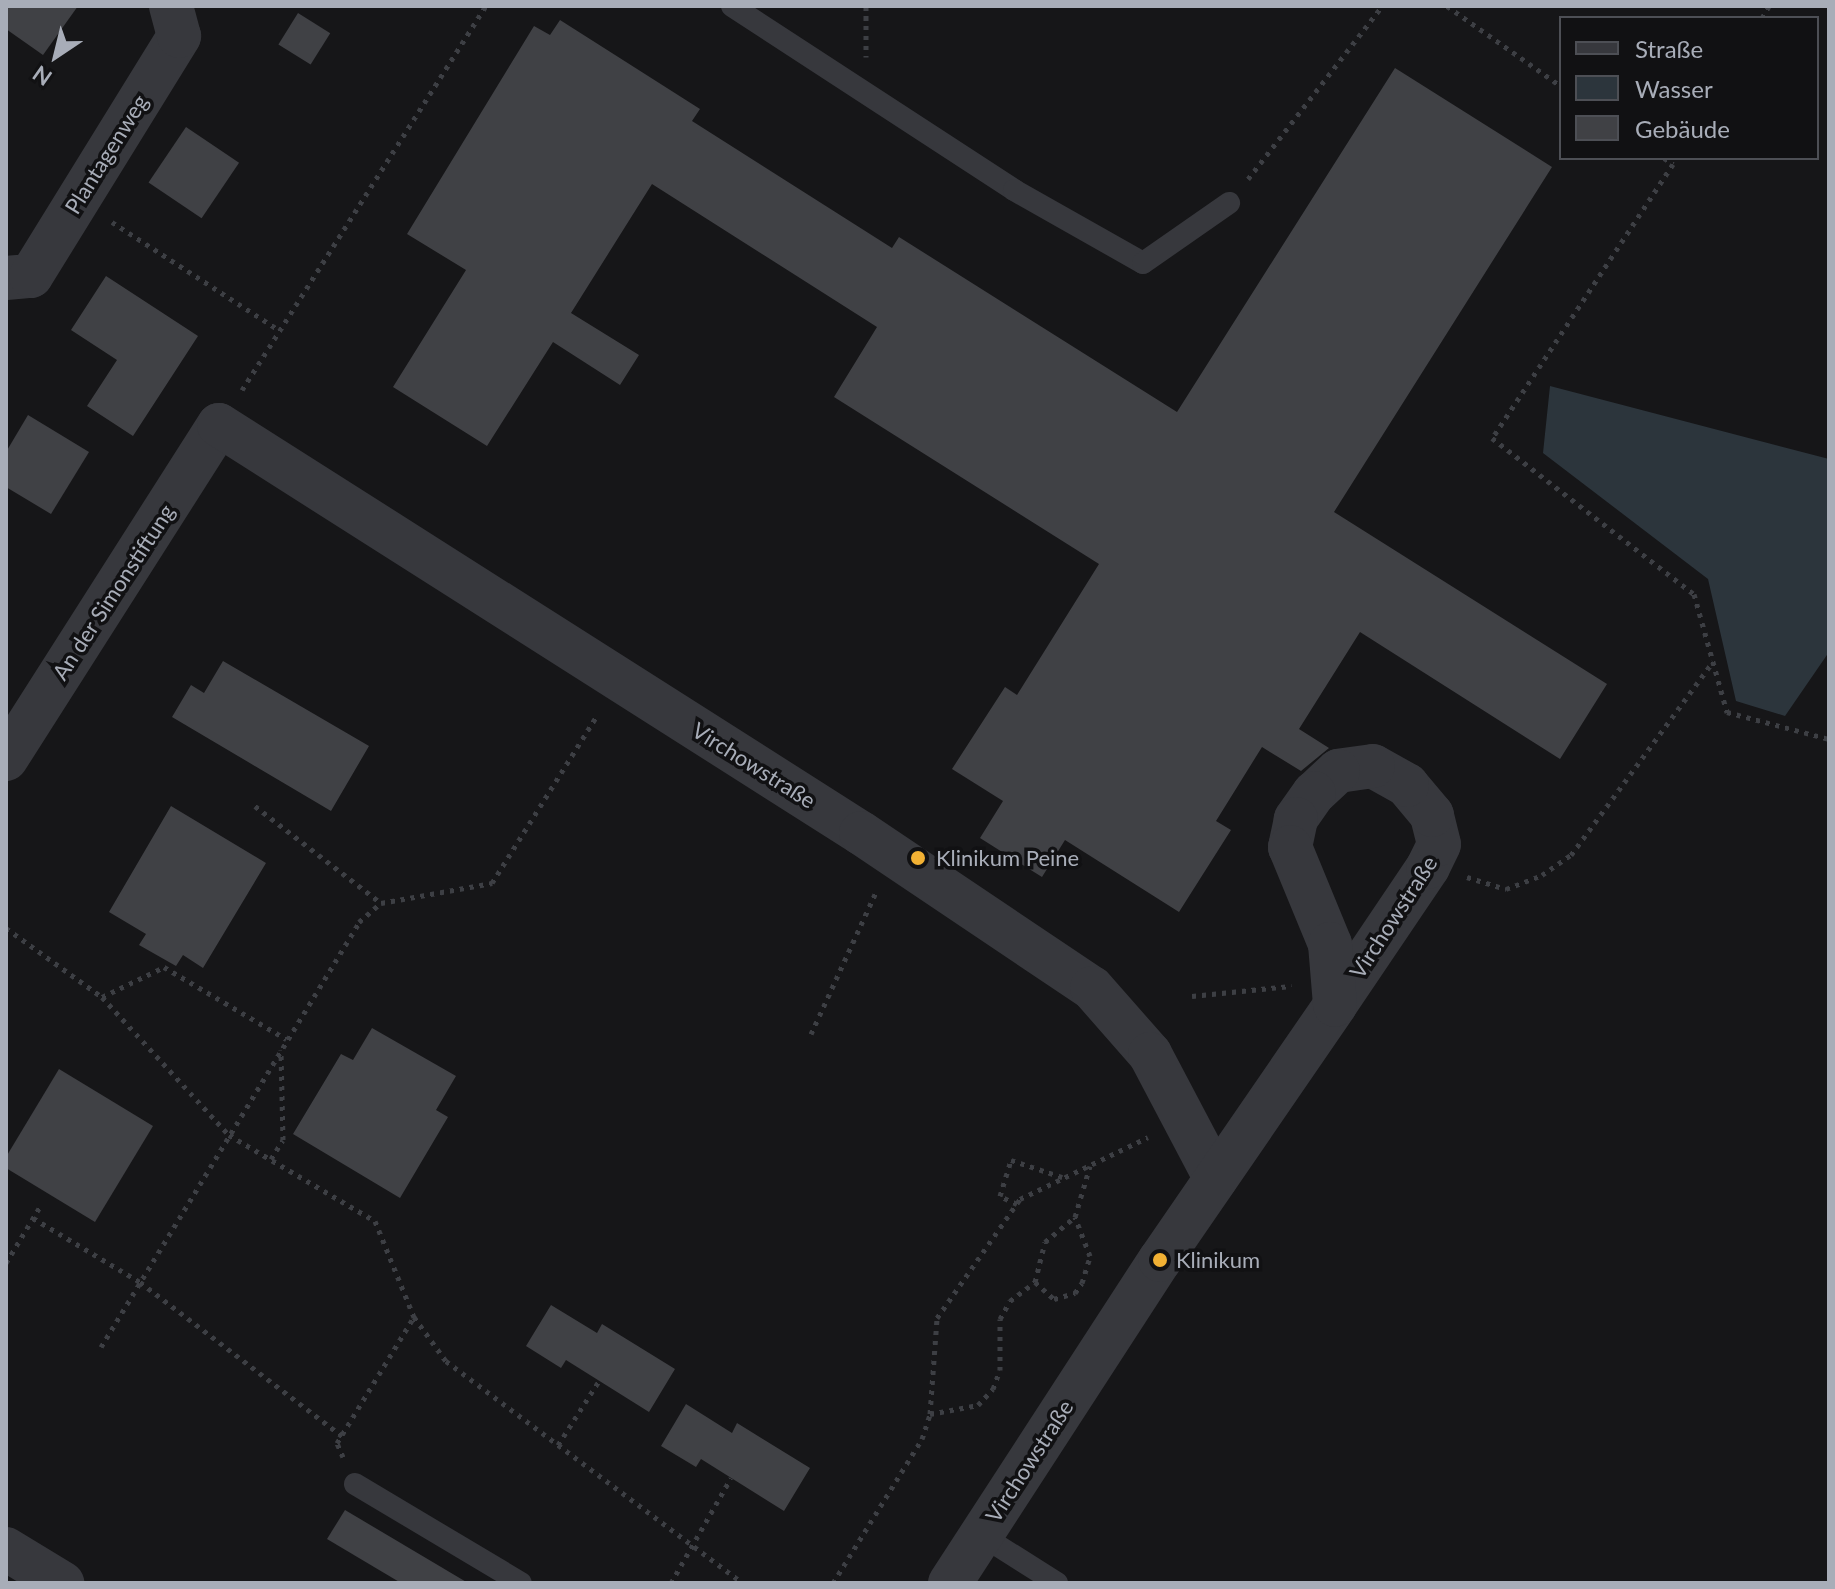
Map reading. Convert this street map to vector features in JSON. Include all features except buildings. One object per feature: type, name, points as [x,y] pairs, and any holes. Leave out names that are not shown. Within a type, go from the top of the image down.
[{"type":"street","name":"Plantagenweg","points":[[6,278],[31,276],[179,36],[171,6]]},
{"type":"street","name":"Virchowstraße","points":[[219,425],[893,854],[1092,988],[1150,1054],[1216,1179]]},
{"type":"street","name":"An der Simonstiftung","points":[[6,759],[219,425]]},
{"type":"street","name":"Virchowstraße","points":[[950,1583],[1334,994],[1434,855],[1439,844],[1432,815],[1407,785],[1373,766],[1338,771],[1314,793],[1296,819],[1290,847],[1330,944],[1334,994]]},
{"type":"street","points":[[6,1549],[62,1583]]},
{"type":"lane","points":[[732,6],[1014,190],[1143,263],[1229,203]]},
{"type":"lane","points":[[355,1484],[521,1583]]},
{"type":"lane","points":[[981,1535],[1057,1583]]},
{"type":"path","points":[[219,425],[486,6]]},
{"type":"path","points":[[866,6],[867,95]]},
{"type":"path","points":[[1229,203],[1382,6]]},
{"type":"path","points":[[1447,6],[1559,85]]},
{"type":"path","points":[[1675,161],[1492,438],[1694,594],[1727,712],[1829,739]]},
{"type":"path","points":[[78,200],[279,330]]},
{"type":"path","points":[[1434,855],[1477,883],[1506,889],[1551,869],[1597,826],[1713,661]]},
{"type":"path","points":[[101,1347],[359,922],[381,903],[492,883],[620,679]]},
{"type":"path","points":[[255,806],[381,903]]},
{"type":"path","points":[[811,1034],[893,854]]},
{"type":"path","points":[[6,928],[102,997],[229,1135],[375,1221],[414,1317],[446,1361],[743,1583]]},
{"type":"path","points":[[102,997],[164,967],[286,1039]]},
{"type":"path","points":[[1192,996],[1334,994]]},
{"type":"path","points":[[271,1159],[283,1140],[281,1050]]},
{"type":"path","points":[[833,1583],[922,1439],[930,1414],[937,1318],[1017,1204],[1183,1119]]},
{"type":"path","points":[[1017,1204],[1000,1196],[1011,1160],[1063,1178]]},
{"type":"path","points":[[930,1414],[978,1405],[993,1389],[1000,1370],[1000,1319],[1010,1301],[1035,1282],[1045,1242],[1075,1217],[1090,1166]]},
{"type":"path","points":[[6,1263],[41,1205]]},
{"type":"path","points":[[1035,1282],[1054,1299],[1075,1293],[1082,1283],[1090,1256],[1075,1217]]},
{"type":"path","points":[[33,1218],[140,1282],[342,1436]]},
{"type":"path","points":[[355,1484],[337,1443],[414,1317]]},
{"type":"path","points":[[558,1445],[599,1381]]},
{"type":"path","points":[[671,1583],[731,1478]]},
{"type":"water","points":[[1550,386],[1829,459],[1829,652],[1785,716],[1736,701],[1708,579],[1543,453]]},
{"type":"place","name":"Klinikum Peine","points":[[918,858]]},
{"type":"place","name":"Klinikum","points":[[1160,1260]]}]
